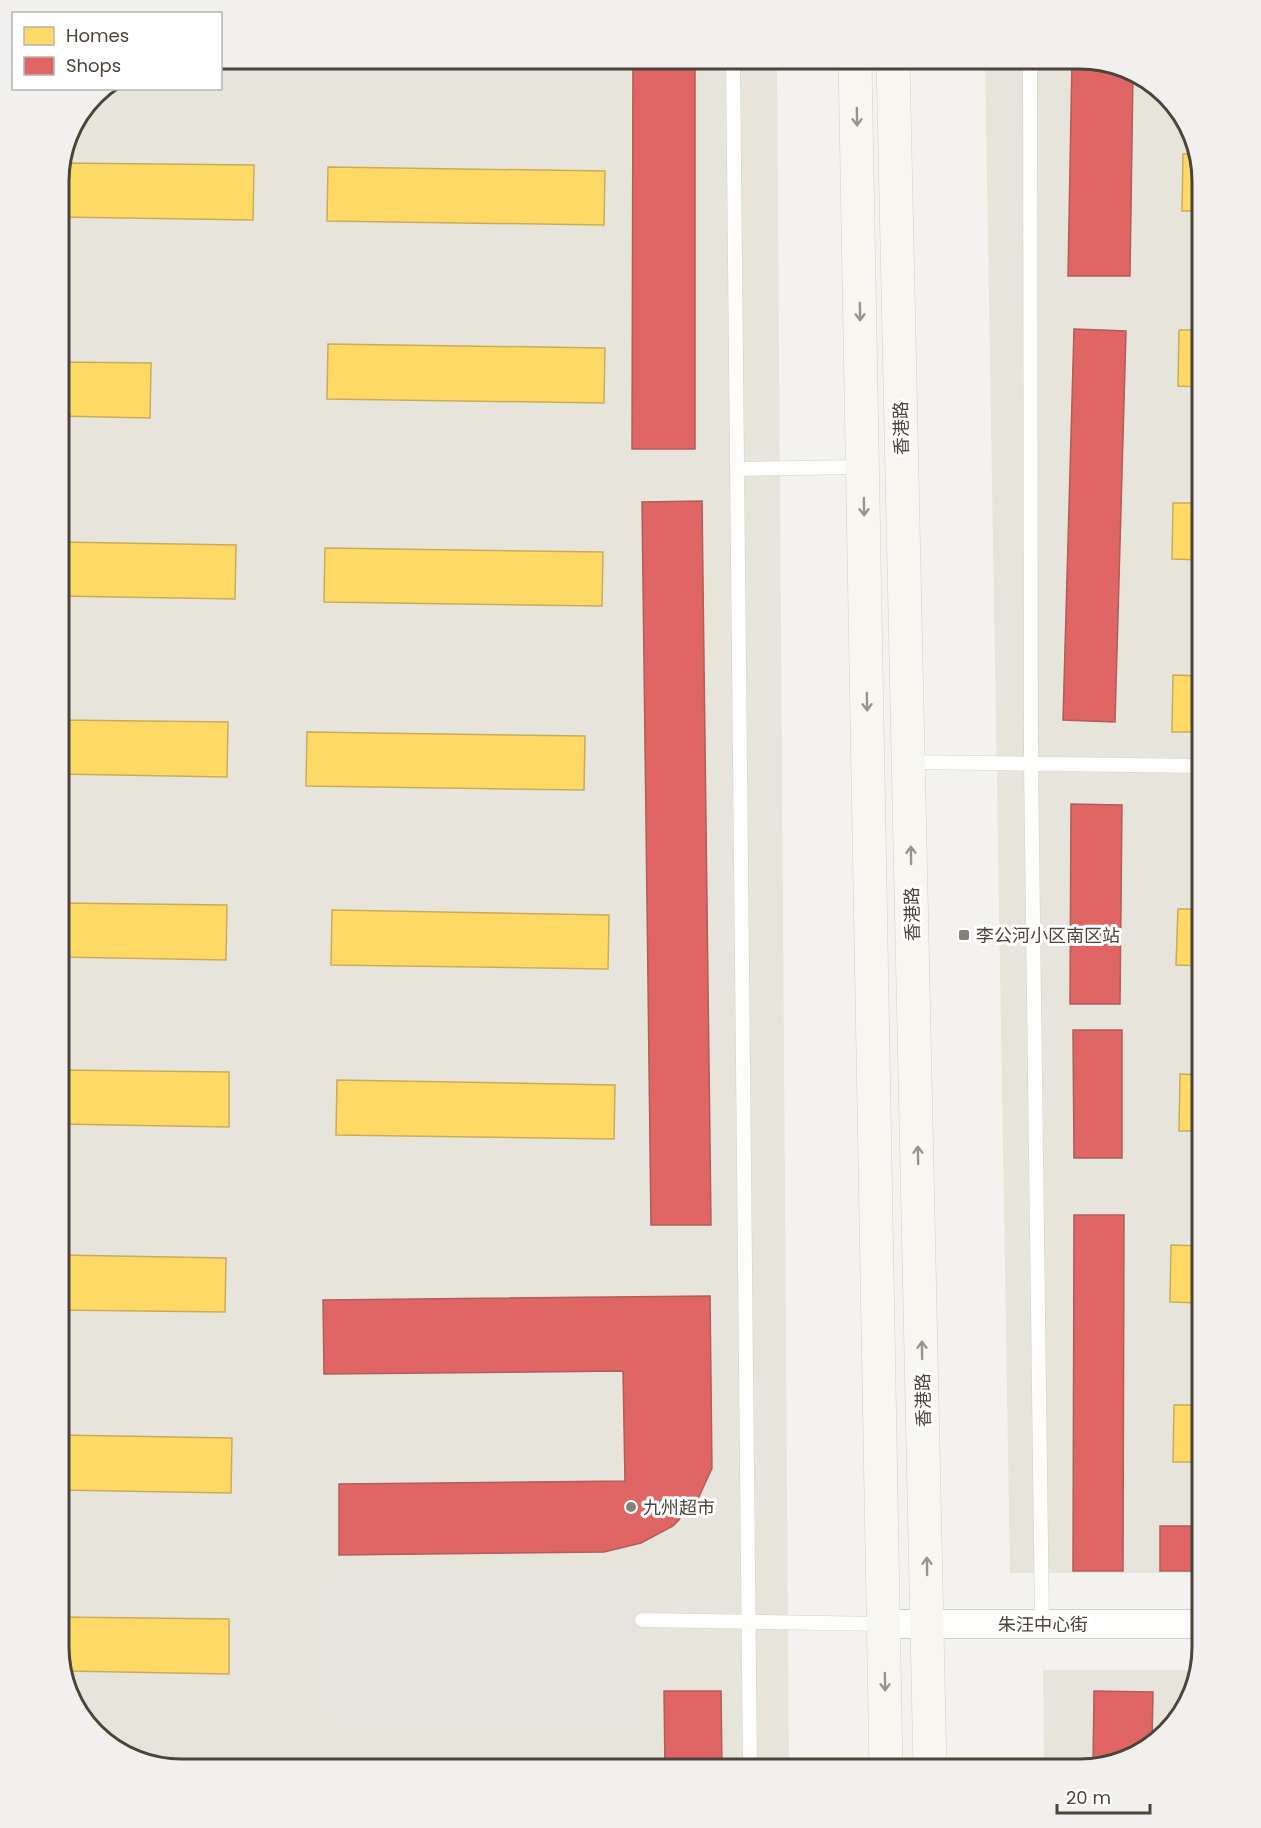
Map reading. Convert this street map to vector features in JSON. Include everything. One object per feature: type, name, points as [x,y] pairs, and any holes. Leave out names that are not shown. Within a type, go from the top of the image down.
[{"type":"main road","points":[[855,69],[886,1759]]},
{"type":"main road","name":"香港路","points":[[893,69],[930,1759]]},
{"type":"street","name":"朱汪中心街","points":[[884,1623],[1192,1624]]},
{"type":"lane","points":[[733,69],[750,1759]]},
{"type":"lane","points":[[1030,69],[1031,764],[1042,1624]]},
{"type":"lane","points":[[737,469],[863,467]]},
{"type":"lane","points":[[909,762],[1192,766]]},
{"type":"lane","points":[[642,1620],[884,1623]]},
{"type":"shaded area","points":[[222,69],[777,69],[789,1759],[174,1759],[145,1753],[113,1736],[92,1715],[84,1703],[73,1676],[69,1647],[69,174],[75,145],[92,113],[116,90],[222,90]]},
{"type":"shaded area","points":[[985,69],[1087,69],[1123,78],[1148,92],[1159,102],[1177,125],[1183,138],[1188,152],[1192,181],[1192,1573],[1010,1573]]},
{"type":"shaded area","points":[[642,1573],[642,1722],[332,1722],[332,1574]]},
{"type":"shaded area","points":[[1043,1670],[1189,1670],[1183,1690],[1169,1715],[1148,1736],[1136,1744],[1109,1755],[1094,1758],[1044,1759]]},
{"type":"building: Homes","points":[[1183,154],[1188,154],[1192,181],[1192,211],[1182,211]]},
{"type":"building: Homes","points":[[71,163],[254,165],[253,220],[69,217]]},
{"type":"building: Homes","points":[[328,167],[605,171],[604,225],[327,221]]},
{"type":"building: Homes","points":[[1179,330],[1192,330],[1192,387],[1178,386]]},
{"type":"building: Homes","points":[[328,344],[605,348],[604,403],[327,399]]},
{"type":"building: Homes","points":[[69,362],[151,363],[150,418],[69,416]]},
{"type":"building: Homes","points":[[1173,503],[1192,503],[1192,560],[1172,559]]},
{"type":"building: Homes","points":[[69,542],[236,545],[235,599],[69,596]]},
{"type":"building: Homes","points":[[325,548],[603,552],[602,606],[324,602]]},
{"type":"building: Homes","points":[[1173,675],[1192,676],[1192,732],[1172,732]]},
{"type":"building: Homes","points":[[69,720],[228,722],[227,777],[69,774]]},
{"type":"building: Homes","points":[[307,732],[585,736],[584,790],[306,786]]},
{"type":"building: Homes","points":[[69,903],[227,905],[226,960],[69,957]]},
{"type":"building: Homes","points":[[1178,909],[1192,909],[1192,966],[1176,965]]},
{"type":"building: Homes","points":[[332,910],[609,915],[608,969],[331,965]]},
{"type":"building: Homes","points":[[69,1070],[229,1072],[229,1127],[69,1124]]},
{"type":"building: Homes","points":[[1180,1074],[1192,1075],[1192,1131],[1179,1131]]},
{"type":"building: Homes","points":[[337,1080],[615,1085],[614,1139],[336,1135]]},
{"type":"building: Homes","points":[[1171,1245],[1192,1246],[1192,1303],[1170,1302]]},
{"type":"building: Homes","points":[[69,1255],[226,1258],[225,1312],[69,1310]]},
{"type":"building: Homes","points":[[1174,1405],[1192,1405],[1192,1462],[1173,1462]]},
{"type":"building: Homes","points":[[69,1435],[232,1438],[231,1493],[69,1490]]},
{"type":"building: Homes","points":[[69,1617],[229,1619],[229,1674],[72,1671]]},
{"type":"building: Shops","points":[[633,69],[695,69],[695,449],[632,449]]},
{"type":"building: Shops","points":[[1072,69],[1087,69],[1109,73],[1133,83],[1130,276],[1068,276]]},
{"type":"building: Shops","points":[[1074,329],[1126,331],[1115,722],[1063,720]]},
{"type":"building: Shops","points":[[702,501],[711,1225],[651,1225],[642,502]]},
{"type":"building: Shops","points":[[1071,804],[1122,805],[1120,1004],[1070,1004]]},
{"type":"building: Shops","points":[[1073,1030],[1122,1030],[1122,1158],[1074,1158]]},
{"type":"building: Shops","points":[[1074,1215],[1124,1215],[1123,1571],[1073,1571]]},
{"type":"building: Shops","points":[[710,1296],[712,1468],[697,1501],[673,1526],[641,1543],[604,1552],[339,1555],[339,1484],[625,1481],[623,1371],[324,1374],[323,1300]]},
{"type":"building: Shops","points":[[1160,1526],[1192,1526],[1192,1571],[1160,1571]]},
{"type":"building: Shops","points":[[664,1691],[721,1691],[722,1759],[665,1759]]},
{"type":"building: Shops","points":[[1094,1691],[1153,1692],[1152,1732],[1123,1750],[1093,1758]]},
{"type":"place","name":"李公河小区南区站","points":[[964,935]]},
{"type":"place","name":"九州超市","points":[[631,1507]]}]
